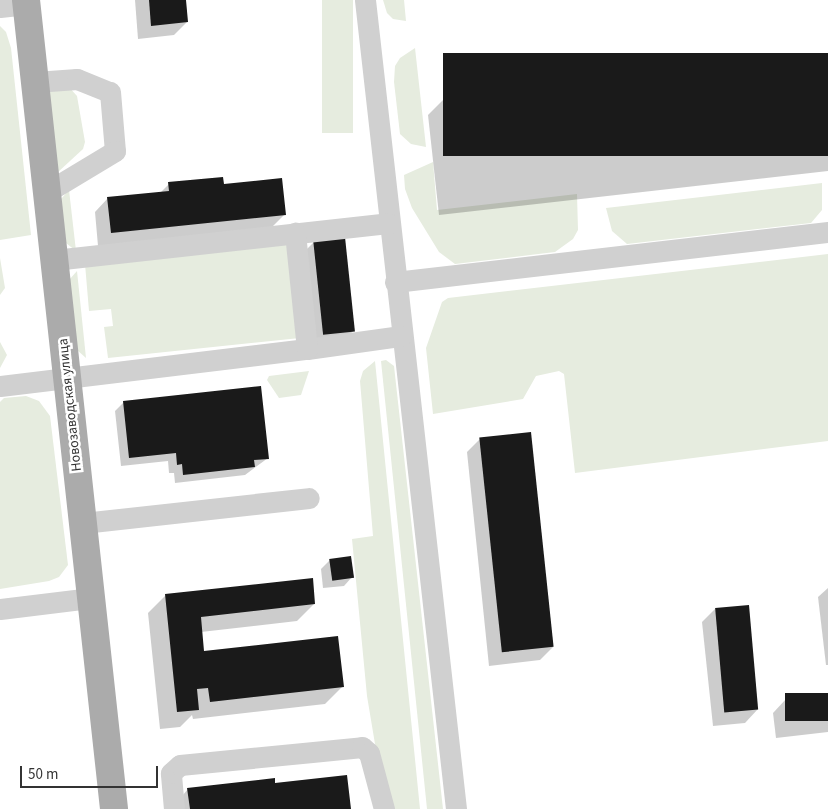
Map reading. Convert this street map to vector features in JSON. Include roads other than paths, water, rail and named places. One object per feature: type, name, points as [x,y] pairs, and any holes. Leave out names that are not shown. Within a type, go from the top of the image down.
[{"type":"main road","name":"Новозаводская улица","points":[[26,2],[114,809]]},
{"type":"street","points":[[365,0],[388,223],[456,809]]},
{"type":"street","points":[[0,7],[26,2]]},
{"type":"street","points":[[35,82],[77,79],[110,92],[115,151],[47,192]]},
{"type":"street","points":[[54,260],[388,223]]},
{"type":"street","points":[[395,282],[828,232]]},
{"type":"street","points":[[295,233],[307,349]]},
{"type":"street","points":[[0,386],[401,336]]},
{"type":"street","points":[[83,523],[309,498]]},
{"type":"street","points":[[0,609],[91,598]]},
{"type":"street","points":[[174,809],[171,773],[180,765],[362,747],[369,753],[384,809]]}]
